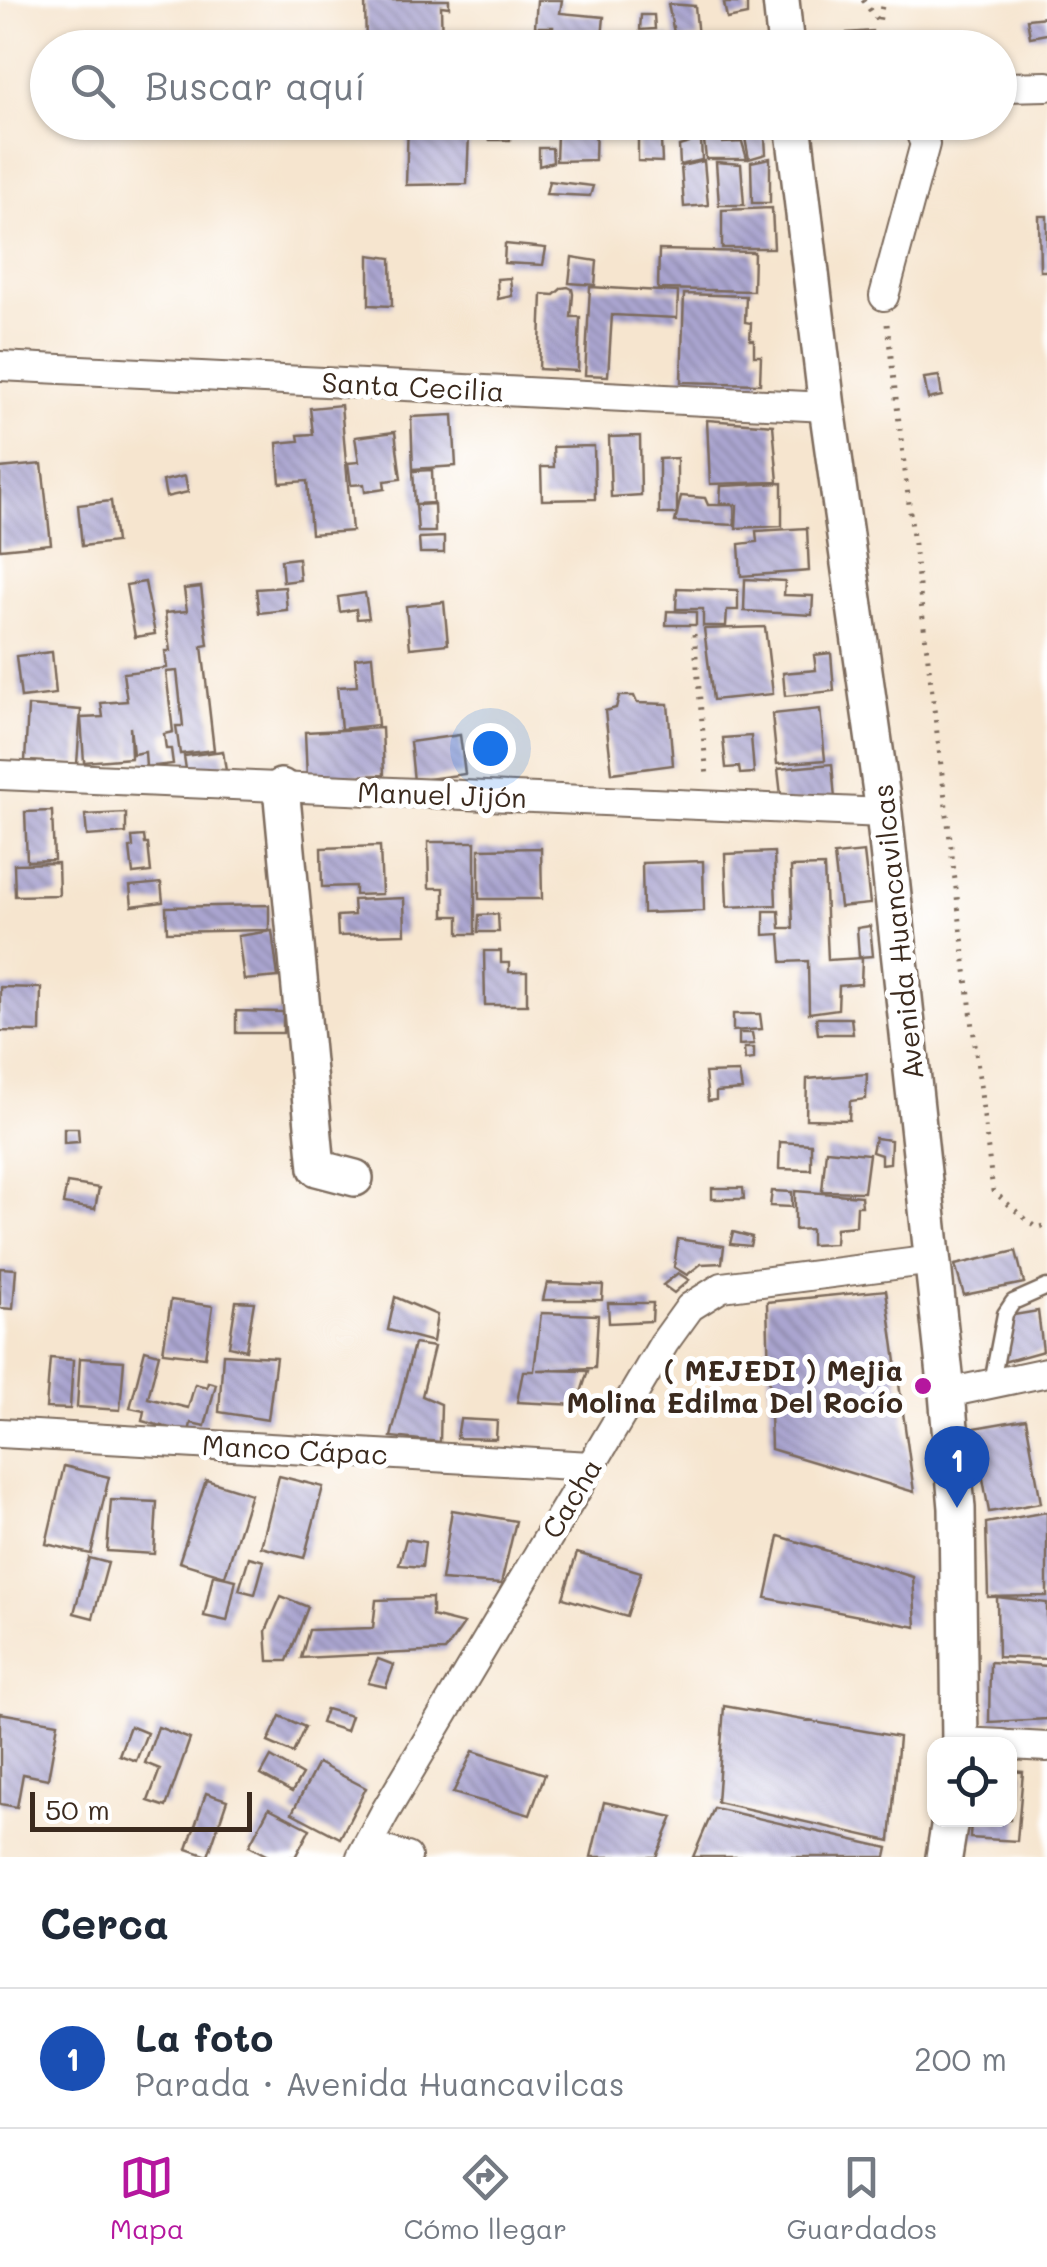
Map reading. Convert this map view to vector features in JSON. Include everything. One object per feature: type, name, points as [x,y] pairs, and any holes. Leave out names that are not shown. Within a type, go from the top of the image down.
[{"type":"street","points":[[782,0],[784,30]]},
{"type":"street","points":[[1017,87],[1047,86]]},
{"type":"street","name":"Avenida Huancavilcas","points":[[796,140],[827,406],[884,813],[947,1394],[958,1508],[960,1737]]},
{"type":"street","points":[[884,296],[923,140]]},
{"type":"street","name":"Santa Cecilia","points":[[0,366],[827,406]]},
{"type":"street","name":"Manuel Jijón","points":[[0,775],[884,813]]},
{"type":"street","points":[[281,787],[317,1168],[354,1178]]},
{"type":"street","name":"Cacha","points":[[365,1851],[590,1466],[690,1307],[722,1287],[933,1260]]},
{"type":"street","points":[[947,1394],[1047,1372]]},
{"type":"street","name":"Manco Cápac","points":[[0,1433],[590,1466]]},
{"type":"street","points":[[1017,1746],[1047,1748]]},
{"type":"street","points":[[944,1857],[949,1827]]},
{"type":"street","points":[[365,1851],[407,1857]]},
{"type":"lane","points":[[992,1382],[1004,1314],[1013,1302],[1047,1287]]},
{"type":"path","points":[[864,0],[879,23],[884,0]]},
{"type":"path","points":[[884,296],[992,1191],[1036,1228],[1047,1225]]},
{"type":"path","points":[[694,634],[710,805]]},
{"type":"building","points":[[365,0],[449,0],[449,7],[441,6],[442,30],[366,30]]},
{"type":"building","points":[[537,0],[562,0],[560,13],[604,17],[603,30],[535,27]]},
{"type":"building","points":[[747,0],[747,15],[727,19],[724,3]]},
{"type":"building","points":[[668,4],[695,6],[697,30],[673,30]]},
{"type":"building","points":[[641,15],[654,15],[655,29],[640,30]]},
{"type":"building","points":[[1047,17],[1047,34],[1030,37],[1027,19]]},
{"type":"building","points":[[407,140],[469,140],[467,184],[406,185]]},
{"type":"building","points":[[557,140],[596,140],[595,160],[556,161]]},
{"type":"building","points":[[638,140],[661,141],[662,162],[638,161]]},
{"type":"building","points":[[701,140],[702,160],[680,165],[679,146]]},
{"type":"building","points":[[704,140],[742,142],[747,159],[706,159]]},
{"type":"building","points":[[745,140],[765,140],[766,154],[749,159]]},
{"type":"building","points":[[539,148],[552,148],[553,162],[539,166]]},
{"type":"building","points":[[770,158],[770,203],[752,203],[751,162]]},
{"type":"building","points":[[704,161],[708,205],[684,207],[681,166]]},
{"type":"building","points":[[716,162],[741,164],[744,205],[719,205]]},
{"type":"building","points":[[549,181],[593,186],[590,196],[546,194]]},
{"type":"building","points":[[772,208],[774,248],[722,248],[722,210]]},
{"type":"building","points":[[1039,216],[1047,216],[1047,271],[1040,271]]},
{"type":"building","points":[[505,244],[546,248],[543,265],[504,263]]},
{"type":"building","points":[[659,250],[754,252],[753,291],[658,289]]},
{"type":"building","points":[[369,255],[391,258],[392,306],[369,305]]},
{"type":"building","points":[[572,257],[597,261],[595,285],[569,283]]},
{"type":"building","points":[[510,278],[512,296],[498,299],[497,279]]},
{"type":"building","points":[[568,287],[573,294],[571,317],[580,317],[578,371],[539,369],[542,294],[554,295]]},
{"type":"building","points":[[590,287],[678,292],[677,318],[612,315],[608,376],[585,375]]},
{"type":"building","points":[[684,294],[746,296],[745,322],[751,323],[754,356],[761,356],[760,384],[681,382]]},
{"type":"building","points":[[939,376],[942,396],[928,399],[924,378]]},
{"type":"building","points":[[341,405],[352,531],[311,534],[307,481],[280,483],[277,443],[299,441],[298,435],[313,434],[310,408]]},
{"type":"building","points":[[453,415],[456,466],[413,469],[411,417]]},
{"type":"building","points":[[707,420],[773,425],[778,482],[710,484]]},
{"type":"building","points":[[395,432],[401,479],[384,481],[385,489],[365,492],[364,484],[351,485],[348,463],[359,462],[355,437]]},
{"type":"building","points":[[640,436],[641,495],[611,497],[609,437]]},
{"type":"building","points":[[594,446],[595,499],[542,500],[541,467],[554,467],[553,447]]},
{"type":"building","points":[[677,458],[677,514],[659,514],[659,459]]},
{"type":"building","points":[[42,464],[51,544],[0,549],[0,468]]},
{"type":"building","points":[[432,470],[433,503],[415,504],[413,471]]},
{"type":"building","points":[[185,476],[188,492],[166,497],[163,481]]},
{"type":"building","points":[[782,483],[782,526],[736,528],[737,505],[720,503],[721,486]]},
{"type":"building","points":[[681,496],[705,498],[708,505],[734,505],[735,525],[675,522]]},
{"type":"building","points":[[111,501],[116,542],[82,546],[78,505]]},
{"type":"building","points":[[434,504],[435,532],[418,532],[416,505]]},
{"type":"building","points":[[807,528],[809,571],[741,576],[739,544],[757,542],[756,531]]},
{"type":"building","points":[[444,537],[444,553],[420,553],[419,538]]},
{"type":"building","points":[[298,558],[300,580],[283,582],[281,560]]},
{"type":"building","points":[[745,579],[785,581],[784,595],[813,596],[812,615],[744,611]]},
{"type":"building","points":[[145,582],[155,634],[135,637],[126,585]]},
{"type":"building","points":[[201,587],[208,645],[202,646],[214,750],[180,754],[176,726],[183,726],[177,671],[166,672],[173,732],[164,734],[173,764],[146,767],[145,752],[133,754],[130,727],[131,758],[84,762],[81,718],[103,717],[101,703],[127,701],[123,673],[167,668],[165,651],[170,651],[165,613],[187,611],[184,589]]},
{"type":"building","points":[[285,587],[287,610],[259,613],[256,589]]},
{"type":"building","points":[[677,588],[738,590],[738,610],[727,610],[726,626],[703,626],[703,609],[676,609]]},
{"type":"building","points":[[365,593],[369,618],[357,619],[356,609],[340,612],[338,597]]},
{"type":"building","points":[[444,602],[448,644],[410,648],[406,606]]},
{"type":"building","points":[[667,611],[696,612],[696,625],[666,625]]},
{"type":"building","points":[[765,627],[773,694],[713,700],[704,629]]},
{"type":"building","points":[[52,652],[56,694],[21,698],[16,656]]},
{"type":"building","points":[[831,653],[834,691],[785,696],[783,673],[816,670],[814,655]]},
{"type":"building","points":[[372,656],[378,725],[341,729],[337,687],[357,686],[355,658]]},
{"type":"building","points":[[619,696],[634,696],[637,703],[668,704],[673,765],[612,773],[605,711],[616,708]]},
{"type":"building","points":[[28,706],[81,710],[77,764],[25,761]]},
{"type":"building","points":[[820,709],[825,760],[777,764],[772,714]]},
{"type":"building","points":[[382,728],[384,775],[307,778],[305,732]]},
{"type":"building","points":[[460,735],[465,774],[414,781],[410,742]]},
{"type":"building","points":[[751,736],[754,773],[740,774],[739,767],[726,768],[723,738]]},
{"type":"building","points":[[223,751],[226,771],[187,776],[184,756]]},
{"type":"building","points":[[832,764],[835,799],[782,804],[778,769]]},
{"type":"building","points":[[52,811],[54,860],[27,861],[25,812]]},
{"type":"building","points":[[126,813],[126,833],[87,836],[85,815]]},
{"type":"building","points":[[144,836],[151,872],[133,874],[132,837]]},
{"type":"building","points":[[428,842],[475,842],[475,934],[459,934],[459,916],[444,916],[444,888],[429,888]]},
{"type":"building","points":[[380,846],[382,894],[355,895],[355,886],[322,887],[321,848]]},
{"type":"building","points":[[541,848],[542,899],[479,899],[479,849]]},
{"type":"building","points":[[774,852],[776,905],[727,907],[725,854]]},
{"type":"building","points":[[864,852],[870,904],[840,907],[834,855]]},
{"type":"building","points":[[703,861],[704,911],[643,913],[642,863]]},
{"type":"building","points":[[58,863],[59,895],[15,896],[14,864]]},
{"type":"building","points":[[824,866],[828,960],[862,958],[861,984],[839,986],[838,1009],[809,1013],[808,961],[782,962],[780,934],[764,935],[764,911],[779,911],[780,928],[793,928],[791,867]]},
{"type":"building","points":[[161,883],[163,902],[132,906],[130,886]]},
{"type":"building","points":[[404,898],[405,934],[338,936],[337,916],[354,915],[353,900]]},
{"type":"building","points":[[269,905],[269,930],[167,932],[166,907]]},
{"type":"building","points":[[498,914],[499,932],[478,932],[479,915]]},
{"type":"building","points":[[870,926],[873,956],[859,957],[857,928]]},
{"type":"building","points":[[272,931],[278,977],[244,980],[238,936]]},
{"type":"building","points":[[484,951],[501,951],[501,963],[509,963],[509,972],[527,972],[527,1005],[485,1005]]},
{"type":"building","points":[[0,987],[41,988],[40,1032],[0,1031]]},
{"type":"building","points":[[236,1011],[283,1012],[283,1033],[236,1033]]},
{"type":"building","points":[[733,1014],[760,1014],[762,1029],[733,1031]]},
{"type":"building","points":[[816,1018],[851,1018],[853,1034],[818,1034]]},
{"type":"building","points":[[739,1033],[752,1033],[754,1044],[739,1045]]},
{"type":"building","points":[[744,1048],[754,1048],[754,1059],[745,1060]]},
{"type":"building","points":[[739,1072],[742,1090],[716,1092],[716,1100],[708,1101],[705,1073]]},
{"type":"building","points":[[867,1074],[866,1099],[850,1101],[849,1120],[806,1119],[807,1079]]},
{"type":"building","points":[[64,1128],[78,1128],[79,1142],[64,1143]]},
{"type":"building","points":[[875,1138],[891,1140],[890,1163],[881,1164],[881,1155],[872,1152]]},
{"type":"building","points":[[780,1142],[811,1144],[811,1170],[779,1169]]},
{"type":"building","points":[[826,1150],[869,1154],[864,1192],[822,1191]]},
{"type":"building","points":[[67,1183],[99,1188],[95,1209],[63,1204]]},
{"type":"building","points":[[712,1188],[743,1188],[744,1199],[712,1199]]},
{"type":"building","points":[[772,1191],[792,1192],[792,1207],[770,1206]]},
{"type":"building","points":[[795,1191],[861,1196],[856,1226],[836,1228],[835,1244],[811,1245],[811,1229],[795,1230]]},
{"type":"building","points":[[733,1232],[752,1237],[750,1246],[730,1244]]},
{"type":"building","points":[[678,1239],[724,1246],[722,1263],[701,1264],[687,1275],[674,1267]]},
{"type":"building","points":[[1016,1251],[1024,1283],[964,1295],[955,1265]]},
{"type":"building","points":[[0,1268],[16,1269],[13,1309],[0,1308]]},
{"type":"building","points":[[678,1273],[689,1280],[674,1293],[663,1285]]},
{"type":"building","points":[[547,1283],[603,1285],[602,1300],[543,1300]]},
{"type":"building","points":[[886,1290],[914,1492],[771,1449],[767,1302]]},
{"type":"building","points":[[395,1297],[437,1315],[433,1342],[388,1330]]},
{"type":"building","points":[[171,1300],[213,1306],[205,1357],[163,1352]]},
{"type":"building","points":[[236,1301],[254,1302],[246,1350],[229,1346]]},
{"type":"building","points":[[608,1303],[653,1303],[652,1321],[609,1323]]},
{"type":"building","points":[[1038,1311],[1043,1351],[1003,1362],[1008,1316]]},
{"type":"building","points":[[541,1313],[598,1315],[595,1368],[537,1370],[588,1371],[577,1405],[517,1402],[523,1371],[534,1371]]},
{"type":"building","points":[[414,1344],[434,1347],[422,1396],[441,1404],[440,1442],[391,1437]]},
{"type":"building","points":[[145,1350],[159,1354],[148,1398],[188,1408],[195,1384],[216,1384],[205,1426],[191,1423],[189,1433],[142,1421],[144,1411],[130,1408]]},
{"type":"building","points":[[223,1354],[276,1357],[268,1420],[219,1412]]},
{"type":"building","points":[[50,1358],[73,1360],[70,1409],[46,1408]]},
{"type":"building","points":[[80,1358],[124,1361],[120,1410],[77,1407]]},
{"type":"building","points":[[460,1419],[497,1421],[496,1439],[457,1438]]},
{"type":"building","points":[[1026,1419],[1041,1503],[989,1512],[974,1428]]},
{"type":"building","points":[[64,1466],[109,1477],[91,1554],[46,1544]]},
{"type":"building","points":[[279,1476],[323,1487],[304,1558],[261,1547]]},
{"type":"building","points":[[206,1480],[251,1494],[225,1576],[179,1562]]},
{"type":"building","points":[[111,1500],[157,1502],[154,1554],[107,1551]]},
{"type":"building","points":[[452,1510],[516,1521],[501,1584],[441,1580]]},
{"type":"building","points":[[1047,1512],[1047,1596],[988,1597],[986,1523]]},
{"type":"building","points":[[779,1536],[913,1577],[916,1627],[766,1598]]},
{"type":"building","points":[[406,1539],[425,1542],[422,1567],[399,1565]]},
{"type":"building","points":[[577,1553],[641,1572],[627,1617],[563,1598]]},
{"type":"building","points":[[249,1557],[264,1561],[255,1594],[239,1590]]},
{"type":"building","points":[[89,1558],[108,1563],[93,1618],[74,1613]]},
{"type":"building","points":[[213,1575],[236,1580],[227,1621],[204,1616]]},
{"type":"building","points":[[281,1596],[308,1607],[287,1661],[268,1661],[266,1631]]},
{"type":"building","points":[[997,1597],[1047,1603],[1047,1659],[998,1657]]},
{"type":"building","points":[[432,1598],[432,1616],[464,1624],[445,1651],[301,1658],[309,1630],[373,1628],[376,1600]]},
{"type":"building","points":[[378,1659],[394,1665],[386,1687],[368,1683]]},
{"type":"building","points":[[990,1662],[1047,1666],[1047,1719],[989,1722]]},
{"type":"building","points":[[724,1706],[899,1737],[890,1841],[717,1802]]},
{"type":"building","points":[[326,1709],[351,1716],[346,1731],[321,1723]]},
{"type":"building","points":[[0,1713],[58,1723],[48,1779],[23,1774],[17,1807],[0,1804]]},
{"type":"building","points":[[280,1716],[305,1727],[293,1753],[268,1742]]},
{"type":"building","points":[[130,1726],[147,1733],[136,1761],[119,1755]]},
{"type":"building","points":[[158,1727],[190,1739],[166,1807],[148,1801],[160,1769],[145,1763]]},
{"type":"building","points":[[473,1751],[545,1774],[530,1815],[453,1793]]},
{"type":"building","points":[[271,1757],[302,1775],[292,1792],[261,1775]]},
{"type":"building","points":[[318,1763],[366,1788],[340,1838],[292,1813]]},
{"type":"building","points":[[1017,1772],[1023,1772],[1017,1841],[970,1838],[971,1827],[1017,1827]]},
{"type":"building","points":[[206,1793],[227,1800],[208,1856],[187,1849]]},
{"type":"building","points":[[604,1802],[673,1817],[656,1857],[591,1857]]},
{"type":"building","points":[[269,1808],[310,1829],[295,1857],[270,1857],[249,1846]]},
{"type":"building","points":[[714,1808],[888,1848],[886,1857],[693,1857]]},
{"type":"place","name":"( MEJEDI ) Mejia Molina Edilma Del Rocío","points":[[923,1386]]},
{"type":"place","name":"La foto","points":[[957,1508]]}]
